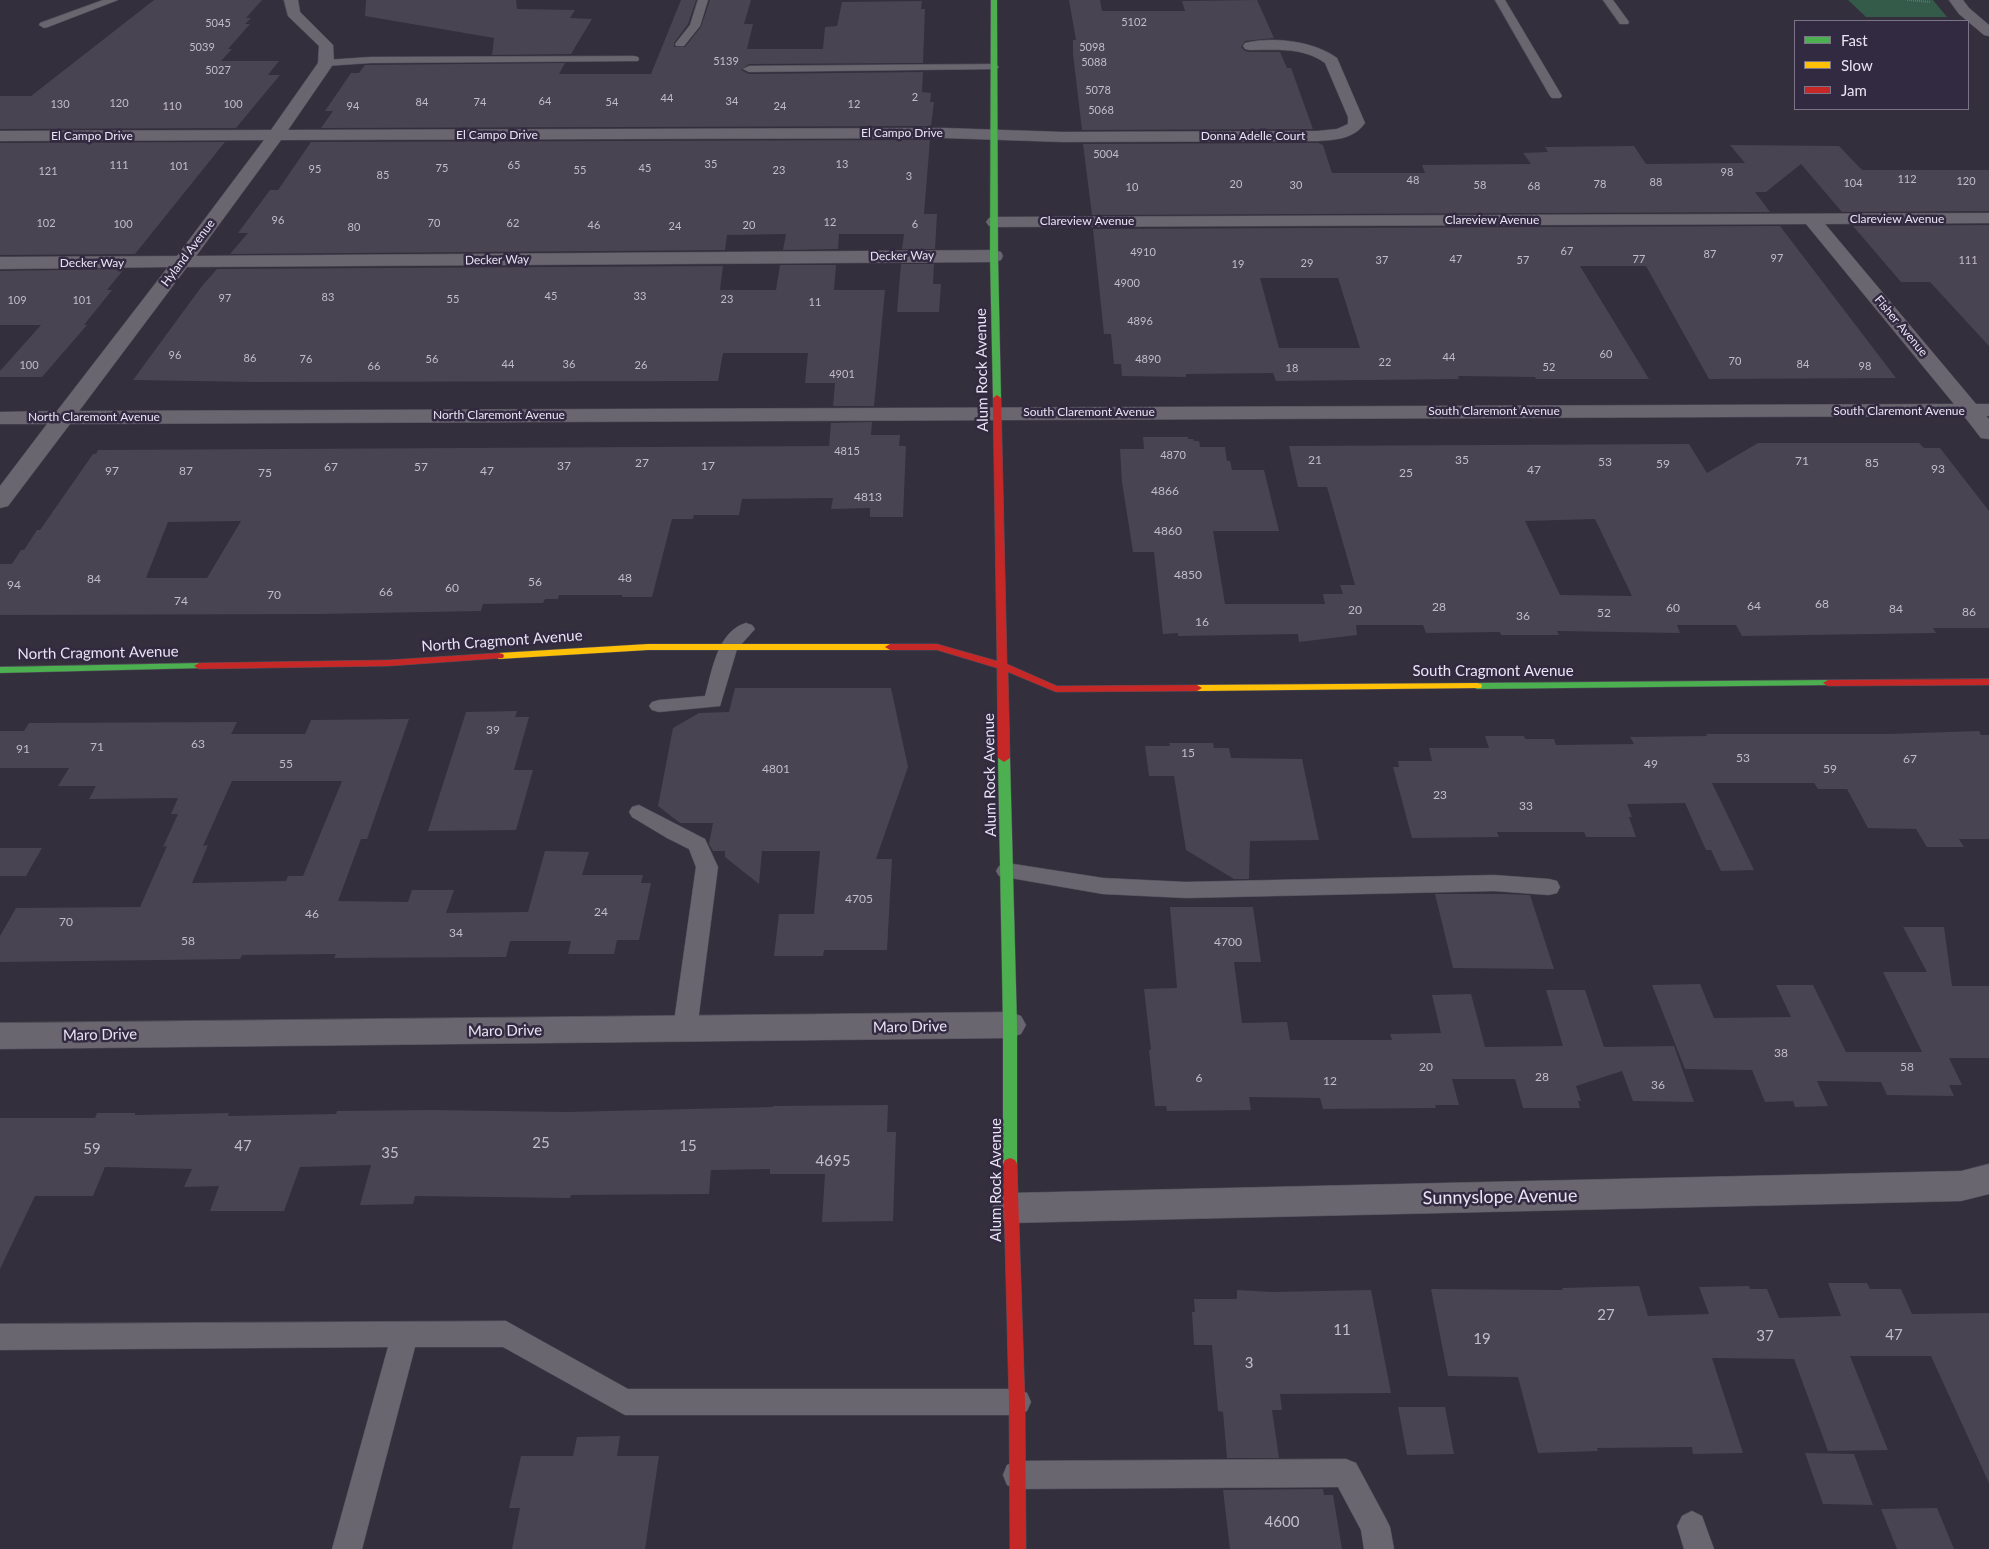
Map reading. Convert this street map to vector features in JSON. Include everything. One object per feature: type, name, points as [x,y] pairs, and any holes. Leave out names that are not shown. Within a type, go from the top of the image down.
[{"type":"main road","name":"Alum Rock Avenue","points":[[994,0],[994,256],[1010,1025],[1010,1208],[1018,1549]]},
{"type":"main road","name":"North Cragmont Avenue","points":[[0,670],[389,663],[648,647],[936,647],[1003,666]]},
{"type":"main road","name":"South Cragmont Avenue","points":[[1003,666],[1056,689],[1989,682]]},
{"type":"street","points":[[291,0],[293,13],[326,45],[326,63]]},
{"type":"street","points":[[1956,0],[1964,12],[1989,32]]},
{"type":"street","name":"Donna Adelle Court","points":[[993,135],[1063,137],[1318,136],[1332,135],[1353,128],[1357,123],[1332,61],[1326,55],[1316,50],[1302,47],[1250,46]]},
{"type":"street","name":"Hyland Avenue","points":[[0,501],[182,263],[326,63]]},
{"type":"street","name":"El Campo Drive","points":[[0,136],[925,133],[993,135]]},
{"type":"street","name":"Clareview Avenue","points":[[995,222],[1989,218]]},
{"type":"street","name":"Fisher Avenue","points":[[1812,220],[1980,410],[1989,433]]},
{"type":"street","name":"Decker Way","points":[[0,263],[994,256]]},
{"type":"street","name":"South Claremont Avenue","points":[[998,412],[1980,410]]},
{"type":"street","name":"North Claremont Avenue","points":[[0,418],[998,412]]},
{"type":"street","name":"Maro Drive","points":[[0,1036],[1010,1025]]},
{"type":"street","name":"Sunnyslope Avenue","points":[[1010,1208],[1961,1186],[1989,1179]]},
{"type":"lane","points":[[44,25],[113,0]]},
{"type":"lane","points":[[680,44],[695,26],[703,0]]},
{"type":"lane","points":[[1500,0],[1556,96]]},
{"type":"lane","points":[[1608,0],[1624,22]]},
{"type":"lane","points":[[326,63],[370,60],[634,59]]},
{"type":"lane","points":[[749,69],[993,67]]},
{"type":"lane","points":[[658,706],[713,702],[728,647],[746,629]]},
{"type":"lane","points":[[639,812],[674,833],[698,844],[706,867],[685,1029]]},
{"type":"lane","points":[[1007,871],[1103,886],[1186,890],[1494,883],[1549,887]]},
{"type":"lane","points":[[0,1337],[506,1334],[625,1402],[1016,1402]]},
{"type":"lane","points":[[347,1549],[405,1335]]},
{"type":"lane","points":[[1017,1475],[1346,1473],[1377,1538]]},
{"type":"path","points":[[1907,0],[1937,3]]},
{"type":"green space","points":[[1848,0],[1933,0],[1947,17],[1866,17]]},
{"type":"building","points":[[154,0],[262,0],[246,18],[251,18],[245,24],[250,24],[228,49],[232,49],[221,61],[279,61],[268,75],[280,75],[236,128],[0,129],[0,96],[31,96]]},
{"type":"building","points":[[366,0],[516,0],[517,9],[575,10],[570,18],[592,19],[571,54],[492,55],[494,38],[365,16]]},
{"type":"building","points":[[681,0],[696,0],[688,24],[674,43],[674,47],[685,47],[701,27],[710,0],[751,0],[744,24],[753,24],[747,49],[823,49],[825,27],[837,26],[842,2],[922,1],[921,9],[925,9],[923,63],[749,64],[741,70],[749,74],[923,72],[922,92],[931,93],[930,102],[934,102],[931,126],[321,128],[333,111],[325,111],[351,73],[359,73],[365,65],[565,63],[559,74],[651,74]]},
{"type":"building","points":[[1069,0],[1100,0],[1102,11],[1185,11],[1182,1],[1257,0],[1274,38],[1245,41],[1241,47],[1245,51],[1250,52],[1280,52],[1287,68],[1291,68],[1313,129],[1082,130],[1073,54],[1073,40],[1076,40]]},
{"type":"building","points":[[930,140],[924,214],[937,214],[935,249],[902,249],[904,234],[839,234],[838,249],[783,250],[786,234],[727,235],[725,250],[230,254],[248,233],[238,233],[270,190],[278,190],[311,142]]},
{"type":"building","points":[[225,142],[135,254],[0,255],[0,143]]},
{"type":"building","points":[[1318,143],[1323,145],[1332,173],[1425,173],[1422,165],[1531,164],[1523,153],[1548,152],[1545,147],[1634,146],[1646,164],[1745,163],[1730,145],[1839,146],[1862,170],[1989,170],[1989,211],[1842,212],[1801,164],[1766,192],[1755,192],[1770,212],[1092,215],[1083,144]]},
{"type":"building","points":[[1989,225],[1989,346],[1930,282],[1901,282],[1853,226]]},
{"type":"building","points":[[1780,226],[1896,378],[1709,379],[1646,266],[1580,266],[1649,379],[1536,379],[1535,377],[1458,376],[1459,379],[1276,381],[1273,373],[1186,374],[1186,377],[1122,376],[1121,364],[1114,364],[1111,334],[1104,334],[1093,229]],"holes":[[[1260,278],[1338,278],[1360,348],[1279,348]]]},
{"type":"building","points":[[901,264],[934,264],[933,284],[941,284],[939,312],[897,312]]},
{"type":"building","points":[[780,265],[836,265],[834,290],[885,290],[874,406],[833,406],[835,383],[805,383],[808,353],[723,353],[718,381],[257,382],[133,380],[202,286],[217,269],[723,266],[720,290],[776,290]]},
{"type":"building","points":[[124,269],[107,290],[112,290],[84,325],[87,325],[42,377],[0,377],[0,371],[41,325],[0,325],[0,271]]},
{"type":"building","points":[[872,422],[871,435],[900,435],[899,446],[906,446],[903,517],[870,517],[870,508],[831,509],[833,498],[742,499],[739,515],[694,515],[693,519],[672,519],[652,597],[559,595],[558,599],[545,599],[543,603],[483,604],[481,611],[319,614],[0,615],[0,564],[12,564],[37,530],[40,530],[93,454],[96,454],[98,450],[829,446],[831,423]],"holes":[[[241,521],[207,578],[146,578],[168,522]]]},
{"type":"building","points":[[1143,437],[1188,437],[1188,439],[1199,441],[1200,447],[1225,447],[1227,461],[1230,461],[1232,470],[1264,470],[1279,531],[1213,531],[1225,604],[1325,604],[1323,594],[1343,594],[1340,585],[1355,585],[1327,487],[1298,487],[1289,446],[1689,444],[1707,473],[1758,443],[1919,443],[1924,448],[1940,448],[1989,511],[1989,628],[1933,628],[1936,633],[1742,636],[1736,625],[1677,625],[1680,633],[1557,631],[1559,635],[1501,635],[1500,632],[1426,633],[1423,625],[1356,625],[1357,635],[1299,642],[1298,634],[1178,636],[1178,633],[1163,634],[1154,552],[1133,552],[1122,482],[1120,449],[1144,449]],"holes":[[[1595,519],[1632,596],[1560,595],[1525,521]]]},
{"type":"building","points":[[735,688],[891,688],[908,767],[876,859],[892,859],[887,950],[824,950],[823,956],[774,956],[779,914],[814,914],[820,851],[762,851],[759,884],[725,857],[725,851],[713,851],[709,844],[713,823],[680,823],[658,806],[673,728],[699,713],[729,712]]},
{"type":"building","points":[[517,711],[515,717],[529,717],[514,770],[533,770],[516,830],[428,831],[466,712]]},
{"type":"building","points":[[409,719],[367,839],[361,839],[338,901],[408,902],[412,890],[454,890],[446,913],[528,912],[545,851],[589,852],[582,875],[643,875],[641,883],[651,883],[639,940],[617,940],[614,954],[568,954],[571,941],[510,941],[506,957],[334,958],[336,954],[242,955],[240,959],[0,962],[0,936],[16,908],[140,907],[167,846],[163,847],[178,814],[171,814],[178,798],[89,799],[96,786],[58,786],[69,768],[0,768],[0,731],[24,731],[29,723],[237,722],[231,734],[305,734],[311,720]],"holes":[[[232,781],[342,781],[303,876],[288,876],[286,881],[192,883],[208,845],[203,846]]]},
{"type":"building","points":[[1979,731],[1981,735],[1989,735],[1989,839],[1959,839],[1964,847],[1927,847],[1916,829],[1868,828],[1847,789],[1818,789],[1814,783],[1712,783],[1754,870],[1721,871],[1711,850],[1706,850],[1685,803],[1627,804],[1636,837],[1586,837],[1584,832],[1497,832],[1499,837],[1412,838],[1393,767],[1399,767],[1398,761],[1432,761],[1429,748],[1489,748],[1485,736],[1524,736],[1525,739],[1554,739],[1556,745],[1634,744],[1630,737],[1707,736],[1706,734],[1887,734]]},
{"type":"building","points":[[1169,743],[1213,743],[1214,748],[1229,748],[1231,758],[1302,759],[1319,840],[1250,841],[1249,879],[1234,879],[1186,850],[1174,776],[1149,776],[1145,746],[1170,746]]},
{"type":"building","points":[[0,848],[42,848],[26,876],[0,876]]},
{"type":"building","points":[[1435,894],[1530,895],[1554,969],[1453,968]]},
{"type":"building","points":[[1170,907],[1253,907],[1261,962],[1234,962],[1242,1023],[1287,1022],[1290,1040],[1392,1040],[1390,1034],[1441,1033],[1432,995],[1471,994],[1485,1047],[1563,1046],[1546,990],[1585,990],[1604,1047],[1674,1046],[1694,1102],[1633,1101],[1622,1071],[1576,1086],[1581,1101],[1578,1101],[1580,1108],[1523,1108],[1515,1079],[1452,1079],[1459,1105],[1435,1105],[1436,1108],[1323,1109],[1320,1098],[1249,1097],[1251,1110],[1167,1111],[1166,1106],[1155,1106],[1144,989],[1177,988]]},
{"type":"building","points":[[1903,927],[1944,927],[1952,986],[1989,986],[1989,1058],[1949,1058],[1962,1085],[1949,1085],[1954,1096],[1887,1095],[1881,1082],[1817,1081],[1828,1106],[1795,1107],[1793,1101],[1765,1102],[1752,1070],[1685,1069],[1652,985],[1700,984],[1714,1018],[1791,1017],[1776,985],[1813,985],[1846,1052],[1922,1052],[1883,972],[1927,972]]},
{"type":"building","points":[[888,1105],[887,1132],[896,1132],[893,1221],[822,1222],[825,1174],[770,1174],[770,1169],[711,1170],[709,1194],[571,1195],[570,1198],[415,1196],[413,1204],[360,1205],[371,1165],[300,1167],[284,1211],[210,1211],[219,1186],[184,1187],[192,1169],[105,1167],[93,1196],[35,1196],[0,1269],[0,1118],[95,1118],[97,1113],[135,1113],[135,1115],[229,1113],[228,1116],[336,1114],[337,1111],[567,1112],[773,1106]]},
{"type":"building","points":[[1828,1283],[1867,1283],[1870,1289],[1901,1289],[1912,1314],[1989,1313],[1989,1483],[1931,1356],[1850,1356],[1888,1450],[1828,1451],[1794,1359],[1712,1358],[1743,1453],[1693,1454],[1692,1447],[1597,1448],[1598,1451],[1538,1453],[1518,1377],[1448,1376],[1431,1289],[1563,1290],[1562,1288],[1639,1286],[1648,1316],[1709,1314],[1699,1287],[1749,1286],[1750,1289],[1767,1289],[1779,1318],[1841,1316]]},
{"type":"building","points":[[1237,1290],[1271,1292],[1371,1290],[1391,1393],[1280,1394],[1282,1410],[1272,1410],[1279,1458],[1227,1458],[1223,1412],[1218,1411],[1212,1345],[1194,1345],[1192,1312],[1195,1312],[1194,1299],[1237,1299]]},
{"type":"building","points":[[1398,1407],[1445,1407],[1454,1454],[1407,1455]]},
{"type":"building","points":[[620,1436],[617,1456],[659,1456],[645,1549],[512,1549],[520,1508],[509,1508],[521,1456],[573,1456],[577,1437]]},
{"type":"building","points":[[1805,1453],[1854,1454],[1873,1505],[1823,1504]]},
{"type":"building","points":[[1323,1489],[1324,1495],[1333,1495],[1342,1549],[1230,1549],[1223,1490]]},
{"type":"building","points":[[1937,1508],[1954,1549],[1897,1549],[1881,1509]]},
{"type":"traffic: fast","points":[[994,0],[994,256],[997,398]]},
{"type":"traffic: fast","points":[[0,670],[199,666]]},
{"type":"traffic: fast","points":[[1477,686],[1828,683]]},
{"type":"traffic: fast","points":[[1004,758],[1010,1025],[1010,1164]]},
{"type":"traffic: slow","points":[[499,656],[648,647],[890,647]]},
{"type":"traffic: slow","points":[[1197,688],[1477,686]]},
{"type":"traffic: jam","points":[[997,398],[1004,758]]},
{"type":"traffic: jam","points":[[890,647],[937,647],[1003,666],[1056,689],[1197,688]]},
{"type":"traffic: jam","points":[[199,666],[389,663],[499,656]]},
{"type":"traffic: jam","points":[[1828,683],[1989,682]]},
{"type":"traffic: jam","points":[[1010,1164],[1017,1402],[1018,1549]]}]
